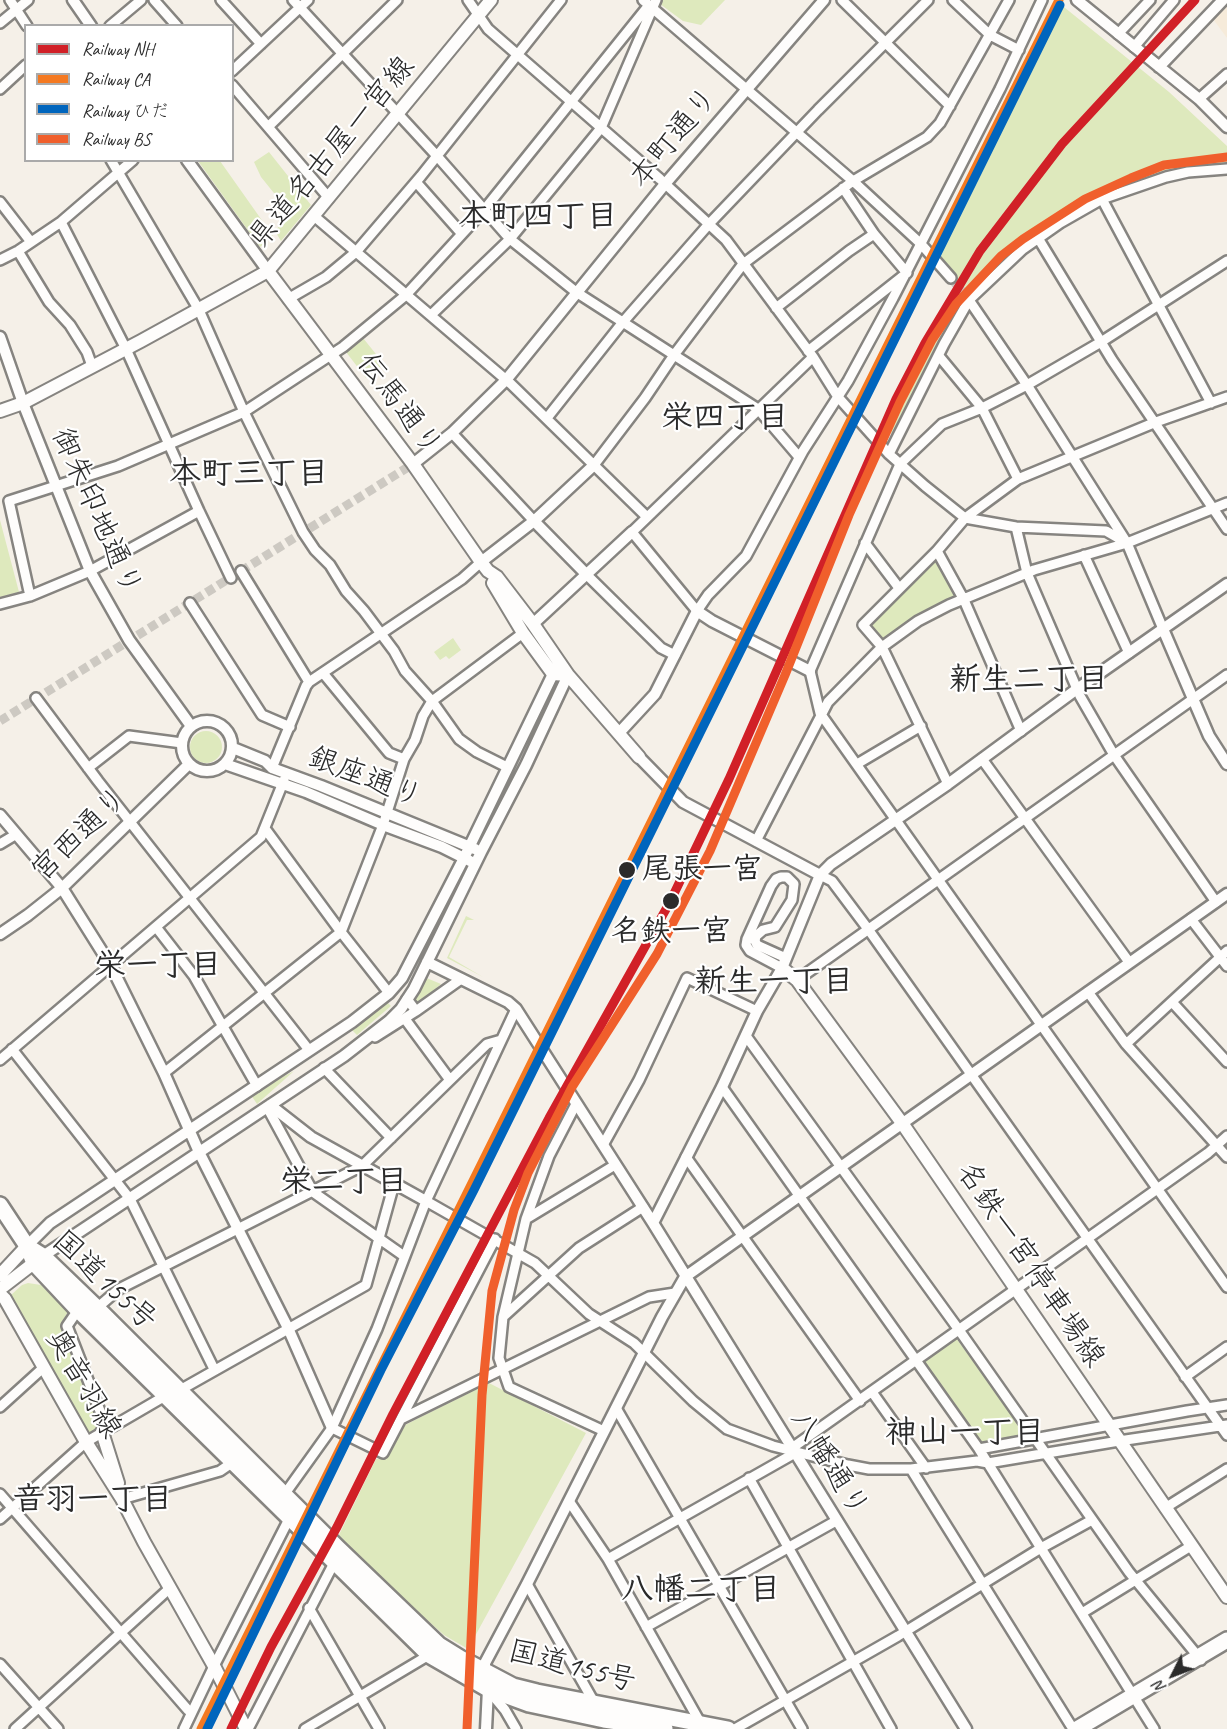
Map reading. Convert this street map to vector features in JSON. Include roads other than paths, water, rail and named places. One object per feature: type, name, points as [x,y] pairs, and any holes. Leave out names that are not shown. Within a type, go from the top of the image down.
[{"type":"highway","points":[[0,1205],[27,1246]]},
{"type":"highway","name":"国道155号","points":[[27,1246],[78,1310],[284,1495],[427,1636],[460,1658],[513,1686],[728,1729]]},
{"type":"highway","name":"国道155号","points":[[38,1259],[97,1308],[233,1462],[429,1655],[488,1689],[529,1704],[606,1725],[665,1729]]},
{"type":"highway","points":[[1092,1729],[1200,1660],[1227,1640]]},
{"type":"highway","points":[[1200,1660],[1227,1647]]},
{"type":"highway","points":[[1075,1729],[1136,1699]]},
{"type":"main road","name":"県道名古屋一宮線","points":[[0,411],[23,403],[126,349],[267,271],[398,115],[490,0]]},
{"type":"main road","name":"伝馬通り","points":[[267,271],[413,464],[485,566],[523,633],[553,674]]},
{"type":"main road","name":"伝馬通り","points":[[485,566],[497,577],[533,624],[568,675],[639,757]]},
{"type":"main road","points":[[553,674],[568,675]]},
{"type":"main road","name":"名鉄一宮停車場線","points":[[784,963],[902,1123],[1227,1597]]},
{"type":"main road","points":[[0,1275],[27,1246]]},
{"type":"main road","points":[[0,1289],[38,1259]]},
{"type":"main road","name":"奥音羽線","points":[[0,1294],[122,1499],[247,1729]]},
{"type":"main road","name":"奥音羽線","points":[[104,1431],[122,1499]]},
{"type":"street","points":[[10,0],[26,24]]},
{"type":"street","points":[[0,23],[28,0]]},
{"type":"street","points":[[74,0],[90,24]]},
{"type":"street","points":[[112,24],[141,0]]},
{"type":"street","points":[[154,0],[175,24]]},
{"type":"street","points":[[220,0],[261,44]]},
{"type":"street","points":[[293,0],[510,239],[576,292],[758,409],[799,457]]},
{"type":"street","points":[[234,69],[308,0]]},
{"type":"street","points":[[269,126],[397,0]]},
{"type":"street","points":[[468,0],[488,29],[666,184],[726,240],[811,354],[838,397],[889,454],[965,518],[1016,527],[1106,531],[1127,543]]},
{"type":"street","points":[[288,299],[326,277],[356,252],[416,182],[561,0]]},
{"type":"street","name":"本町通り","points":[[413,464],[452,433],[506,380],[666,184],[824,0]]},
{"type":"street","points":[[842,0],[950,106]]},
{"type":"street","points":[[546,418],[623,322],[709,224],[928,0]]},
{"type":"street","points":[[953,0],[990,34],[1018,50]]},
{"type":"street","points":[[272,768],[309,682],[462,579],[485,566],[594,465],[743,264],[853,181],[927,137],[940,123],[1009,0]]},
{"type":"street","points":[[619,733],[655,694],[697,610],[712,590],[746,556],[799,457],[869,344],[1042,0]]},
{"type":"street","points":[[1118,34],[1150,0]]},
{"type":"street","points":[[1134,47],[1174,0]]},
{"type":"street","points":[[1159,67],[1223,0]]},
{"type":"street","points":[[1079,1],[1199,99],[1227,127]]},
{"type":"street","points":[[650,4],[853,181],[921,244],[951,278]]},
{"type":"street","points":[[30,596],[9,501],[118,466],[171,445],[244,412],[331,356],[406,295],[484,210],[650,4]]},
{"type":"street","points":[[431,315],[510,239],[601,128],[650,4]]},
{"type":"street","points":[[0,89],[24,67]]},
{"type":"street","points":[[1199,99],[1227,74]]},
{"type":"street","points":[[234,87],[329,198]]},
{"type":"street","points":[[112,162],[199,310],[244,412],[303,532],[394,651],[405,671],[432,701],[459,739],[477,752],[507,767]]},
{"type":"street","points":[[0,260],[18,251],[61,222],[131,162]]},
{"type":"street","points":[[188,162],[267,271]]},
{"type":"street","points":[[889,454],[969,300],[1023,249],[1060,223],[1102,199],[1166,177],[1188,172],[1227,169]]},
{"type":"street","points":[[416,182],[462,234]]},
{"type":"street","points":[[843,188],[874,234],[906,273]]},
{"type":"street","points":[[1102,199],[1210,403]]},
{"type":"street","points":[[0,202],[30,242]]},
{"type":"street","points":[[314,216],[506,380],[648,517]]},
{"type":"street","points":[[61,222],[126,349],[231,578]]},
{"type":"street","points":[[776,308],[874,234]]},
{"type":"street","points":[[1038,238],[1101,342],[1227,529]]},
{"type":"street","points":[[18,251],[50,302],[70,325],[87,352],[92,366]]},
{"type":"street","points":[[1227,261],[1101,342],[1027,385],[982,408],[942,424],[900,464],[810,671],[820,713],[1227,1287]]},
{"type":"street","points":[[533,624],[648,517],[811,354],[906,273]]},
{"type":"street","points":[[969,300],[1074,456],[1127,543],[1209,736],[1227,764]]},
{"type":"street","name":"御朱印地通り","points":[[0,337],[23,403],[90,571],[129,640],[191,726]]},
{"type":"street","points":[[939,356],[982,408],[1018,479]]},
{"type":"street","points":[[948,784],[882,647],[862,625],[937,551],[965,518],[1018,479],[1156,422],[1227,397]]},
{"type":"street","points":[[452,433],[587,575],[661,648],[675,655]]},
{"type":"street","points":[[756,841],[820,713],[834,695],[882,647],[918,621],[949,605],[1028,573],[1127,543],[1227,503]]},
{"type":"street","points":[[0,604],[30,596],[90,571],[199,511]]},
{"type":"street","points":[[1016,527],[1028,573],[1077,689],[1114,755],[1216,902]]},
{"type":"street","points":[[632,532],[697,610],[712,621],[810,671]]},
{"type":"street","points":[[865,543],[899,588]]},
{"type":"street","points":[[937,551],[964,600],[1021,731]]},
{"type":"street","points":[[1084,555],[1129,653]]},
{"type":"street","points":[[241,571],[309,682]]},
{"type":"street","points":[[653,1223],[784,963],[820,875],[831,864],[948,784],[1077,689],[1227,584]]},
{"type":"street","points":[[189,603],[262,715],[290,727]]},
{"type":"street","points":[[164,1073],[341,932],[383,825],[404,759],[432,701],[523,633]]},
{"type":"street","points":[[323,673],[388,753],[404,759]]},
{"type":"street","points":[[27,1246],[50,1223],[190,1132],[352,1022],[389,993],[402,978],[464,858],[553,674]]},
{"type":"street","points":[[344,1056],[389,1021],[414,989],[526,765],[568,675]]},
{"type":"street","points":[[797,980],[1227,675]]},
{"type":"street","points":[[36,698],[88,768],[309,1050]]},
{"type":"street","points":[[203,721],[216,722],[226,730],[233,748],[225,764],[211,772],[195,769],[189,764],[182,751],[182,743],[183,737],[191,726],[203,721]]},
{"type":"street","points":[[857,764],[921,726]]},
{"type":"street","points":[[88,768],[129,736],[182,743]]},
{"type":"street","name":"銀座通り","points":[[233,748],[265,761],[285,779],[383,825],[442,847],[475,864]]},
{"type":"street","points":[[639,757],[683,802],[832,881],[1185,1377],[1207,1407],[1224,1425],[1227,1435]]},
{"type":"street","points":[[982,759],[1129,962]]},
{"type":"street","name":"宮西通り","points":[[0,934],[62,888],[189,764]]},
{"type":"street","name":"銀座通り","points":[[225,764],[259,778],[285,779],[387,812],[481,852]]},
{"type":"street","points":[[0,1060],[261,837],[266,830],[285,779]]},
{"type":"street","points":[[0,815],[62,888],[111,966],[164,1073],[199,1152],[288,1328],[332,1428],[383,1454],[495,1239]]},
{"type":"street","points":[[266,830],[389,993]]},
{"type":"street","points":[[0,844],[15,835]]},
{"type":"street","points":[[781,877],[787,877],[794,884],[792,900],[775,927],[759,933],[755,941],[757,945],[784,963],[750,951],[746,945],[771,886],[776,879],[781,877]]},
{"type":"street","points":[[486,1729],[488,1689],[485,1663],[675,1293],[686,1277],[1227,894]]},
{"type":"street","points":[[1191,919],[1223,955],[1227,966]]},
{"type":"street","points":[[156,927],[194,976],[257,1086]]},
{"type":"street","points":[[1126,1044],[1223,955]]},
{"type":"street","points":[[284,1495],[332,1428],[377,1329],[426,1201],[516,1009],[508,1002],[427,962]]},
{"type":"street","points":[[603,1145],[639,1080],[687,978],[758,1011]]},
{"type":"street","points":[[38,1259],[324,1068],[405,1019],[461,979]]},
{"type":"street","points":[[1088,992],[1126,1044],[1227,1156]]},
{"type":"street","points":[[407,999],[416,1011]]},
{"type":"street","points":[[1172,1002],[1227,1062]]},
{"type":"street","name":"八幡通り","points":[[516,1009],[653,1223],[966,1729]]},
{"type":"street","points":[[405,1019],[450,1080]]},
{"type":"street","points":[[746,1036],[1129,1572],[1200,1660]]},
{"type":"street","points":[[97,1308],[119,1289],[362,1166],[487,1044],[501,1040]]},
{"type":"street","points":[[12,1050],[130,1199],[214,1369]]},
{"type":"street","points":[[324,1068],[392,1138]]},
{"type":"street","points":[[722,1087],[980,1449],[1154,1729]]},
{"type":"street","points":[[576,1104],[549,1156],[526,1218],[503,1317],[499,1358],[509,1387],[604,1431]]},
{"type":"street","points":[[268,1106],[313,1192],[404,1256]]},
{"type":"street","points":[[268,1106],[311,1137],[518,1252],[548,1275],[589,1314],[634,1343],[693,1401],[727,1429],[751,1439],[869,1469],[911,1470],[977,1461],[988,1463],[1224,1425]]},
{"type":"street","points":[[608,1559],[793,1450],[915,1360],[1158,1189],[1227,1136]]},
{"type":"street","points":[[686,1156],[860,1401]]},
{"type":"street","points":[[526,1218],[615,1165]]},
{"type":"street","points":[[0,1519],[86,1442],[366,1285],[394,1184]]},
{"type":"street","points":[[503,1317],[579,1248],[643,1208]]},
{"type":"street","points":[[401,1419],[649,1297],[675,1293]]},
{"type":"street","points":[[78,1310],[67,1326],[104,1431]]},
{"type":"street","points":[[1185,1377],[1227,1347]]},
{"type":"street","points":[[0,1407],[43,1368]]},
{"type":"street","points":[[872,1392],[926,1468]]},
{"type":"street","points":[[980,1449],[1227,1405]]},
{"type":"street","points":[[616,1408],[802,1729]]},
{"type":"street","points":[[122,1499],[220,1471],[233,1462]]},
{"type":"street","points":[[1165,1508],[1227,1469]]},
{"type":"street","points":[[911,1470],[981,1584],[1075,1729]]},
{"type":"street","points":[[749,1478],[891,1729]]},
{"type":"street","points":[[0,1494],[188,1710],[193,1710]]},
{"type":"street","points":[[569,1501],[608,1559],[701,1724]]},
{"type":"street","points":[[184,1729],[289,1519]]},
{"type":"street","points":[[735,1729],[854,1662],[1041,1548],[1092,1520]]},
{"type":"street","points":[[646,1627],[836,1521]]},
{"type":"street","points":[[1082,1613],[1191,1546]]},
{"type":"street","points":[[247,1729],[334,1563]]},
{"type":"street","points":[[527,1584],[595,1704]]},
{"type":"street","points":[[15,1729],[40,1709],[121,1631],[170,1588]]},
{"type":"street","points":[[309,1608],[362,1696],[379,1729]]},
{"type":"street","points":[[305,1729],[429,1655]]},
{"type":"street","points":[[0,1664],[58,1729]]},
{"type":"street","points":[[488,1689],[505,1710],[516,1729]]},
{"type":"tunnel","points":[[951,278],[969,300]]},
{"type":"tunnel","points":[[0,721],[413,464]]},
{"type":"rail line","name":"CA","points":[[201,1729],[1059,0]]},
{"type":"rail line","name":"NH","points":[[231,1729],[271,1647],[337,1527],[393,1414],[549,1118],[670,902],[729,779],[896,399],[925,343],[980,251],[1062,144],[1195,0]]},
{"type":"rail line","name":"ひだ","points":[[207,1729],[381,1370],[474,1190],[1060,5]]},
{"type":"rail line","name":"BS","points":[[467,1729],[482,1395],[492,1291],[514,1210],[528,1173],[572,1087],[657,954],[710,851],[785,675],[849,515],[900,402],[932,340],[956,304],[1001,256],[1023,239],[1085,199],[1131,178],[1164,165],[1227,157]]},
{"type":"place","name":"尾張一宮","points":[[627,870]]},
{"type":"place","name":"名鉄一宮","points":[[671,901]]},
{"type":"district","name":"本町四丁目","points":[[538,218]]},
{"type":"district","name":"栄四丁目","points":[[725,419]]},
{"type":"district","name":"本町三丁目","points":[[249,475]]},
{"type":"district","name":"新生二丁目","points":[[1029,681]]},
{"type":"district","name":"栄一丁目","points":[[158,967]]},
{"type":"district","name":"新生一丁目","points":[[774,983]]},
{"type":"district","name":"栄二丁目","points":[[344,1183]]},
{"type":"district","name":"神山一丁目","points":[[965,1434]]},
{"type":"district","name":"音羽一丁目","points":[[93,1501]]},
{"type":"district","name":"八幡二丁目","points":[[701,1591]]}]
